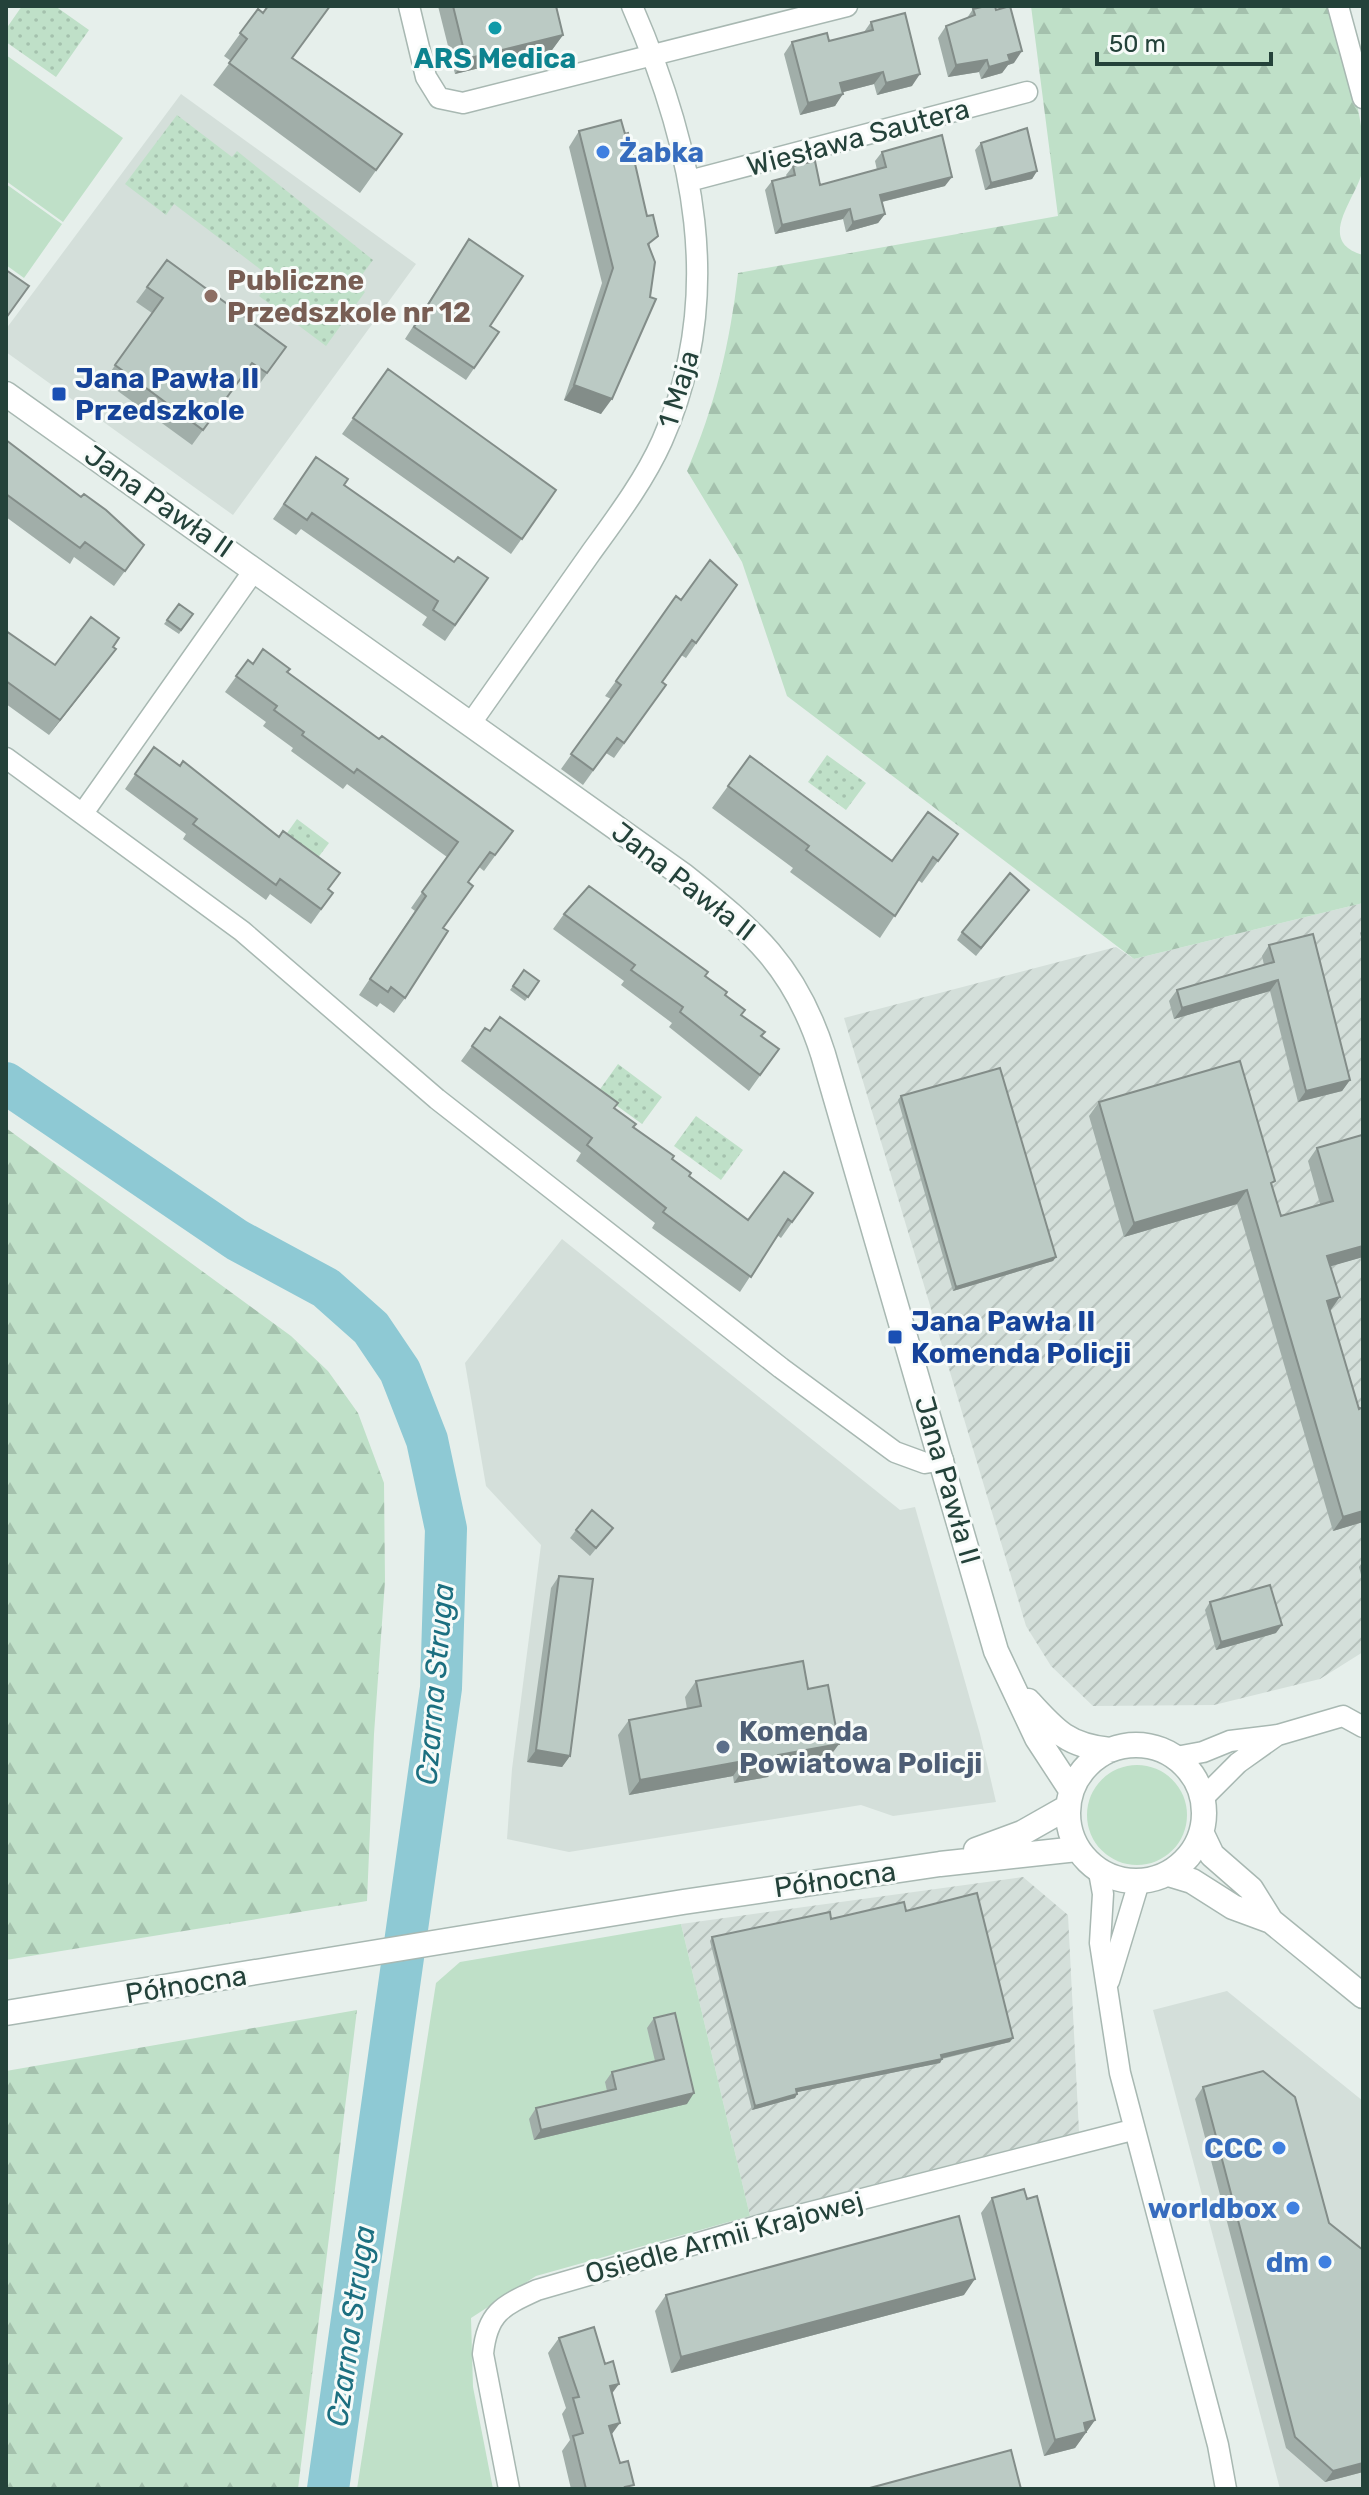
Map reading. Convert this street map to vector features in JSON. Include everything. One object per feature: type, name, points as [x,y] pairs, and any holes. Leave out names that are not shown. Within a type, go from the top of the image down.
[{"type":"street","points":[[409,6],[426,77],[439,98],[451,103],[463,103],[653,57],[847,6]]},
{"type":"street","name":"1 Maja","points":[[471,723],[632,494],[670,422],[685,378],[698,302],[699,261],[689,181],[653,57],[632,6]]},
{"type":"street","points":[[1338,6],[1363,98]]},
{"type":"street","name":"Wiesława Sautera","points":[[689,181],[1027,92]]},
{"type":"street","name":"Jana Pawła II","points":[[6,394],[684,876],[725,908],[780,963],[811,1018],[943,1460],[996,1651],[1069,1799]]},
{"type":"street","points":[[83,813],[255,569]]},
{"type":"street","points":[[6,758],[242,931],[437,1099],[781,1368],[895,1452],[925,1463],[943,1460]]},
{"type":"street","name":"Jana Pawła II","points":[[1010,1681],[1065,1738],[1084,1747],[1110,1750]]},
{"type":"street","points":[[1176,1757],[1230,1741],[1278,1735],[1343,1716],[1363,1727]]},
{"type":"street","points":[[1203,1798],[1238,1763],[1278,1735]]},
{"type":"street","points":[[940,1864],[1022,1833],[1069,1799],[1093,1759],[1132,1744],[1155,1747],[1176,1757],[1193,1775],[1203,1798],[1202,1834],[1212,1855],[1251,1889],[1271,1921],[1363,1996]]},
{"type":"street","points":[[1069,1799],[1068,1822],[1077,1849],[1099,1872],[1125,1881],[1139,1882],[1169,1874],[1183,1864],[1202,1834]]},
{"type":"street","points":[[940,1864],[1077,1849]]},
{"type":"street","name":"Północna","points":[[6,2013],[683,1902],[940,1864]]},
{"type":"street","points":[[1099,1872],[1103,1894],[1100,1943],[1111,2023],[1132,2130],[1218,2445],[1226,2489]]},
{"type":"street","points":[[1169,1874],[1192,1881],[1233,1907],[1271,1921]]},
{"type":"street","points":[[1108,1985],[1139,1882]]},
{"type":"street","name":"Osiedle Armii Krajowej","points":[[509,2489],[483,2354],[485,2334],[493,2316],[509,2303],[550,2286],[764,2224],[1132,2130]]},
{"type":"shaded area","name":"Publiczne Przedszkole nr 12","points":[[181,94],[416,264],[233,515],[6,352],[6,329]]},
{"type":"shaded area","points":[[1363,903],[1363,1652],[1320,1679],[1214,1705],[1093,1706],[1051,1666],[1026,1626],[844,1018],[1116,947],[1134,959]]},
{"type":"shaded area","points":[[562,1239],[900,1510],[915,1507],[980,1734],[996,1802],[893,1816],[861,1805],[569,1852],[507,1839],[512,1769],[541,1545],[486,1486],[465,1363]]},
{"type":"shaded area","points":[[1023,1877],[1068,1915],[1079,2132],[750,2216],[681,1924]]},
{"type":"shaded area","points":[[1227,1991],[1363,2101],[1363,2489],[1280,2489],[1153,2010]]},
{"type":"green space","points":[[22,6],[55,6],[89,30],[56,77],[6,42],[6,29]]},
{"type":"green space","points":[[1031,6],[1328,6],[1361,127],[1363,167],[1340,228],[1341,239],[1348,248],[1363,255],[1363,903],[1134,959],[787,696],[742,562],[687,471],[706,423],[720,374],[738,273],[1058,216]]},
{"type":"green space","points":[[6,55],[123,138],[63,222],[6,181]]},
{"type":"green space","points":[[177,115],[232,157],[237,151],[373,260],[355,284],[365,292],[326,346],[259,296],[272,278],[174,204],[166,215],[125,184]]},
{"type":"green space","points":[[6,184],[62,224],[24,278],[6,265]]},
{"type":"green space","points":[[827,755],[866,783],[846,810],[808,782]]},
{"type":"green space","points":[[297,819],[329,843],[314,863],[282,840]]},
{"type":"green space","points":[[618,1064],[662,1097],[642,1124],[598,1092]]},
{"type":"green space","points":[[696,1116],[743,1150],[721,1180],[674,1146]]},
{"type":"green space","points":[[6,1128],[291,1336],[328,1371],[358,1413],[384,1483],[385,1581],[367,1901],[6,1960]]},
{"type":"green space","points":[[1137,1765],[1165,1773],[1179,1787],[1187,1815],[1179,1843],[1165,1857],[1137,1865],[1109,1857],[1095,1843],[1087,1815],[1095,1787],[1109,1773]]},
{"type":"green space","points":[[681,1924],[750,2216],[536,2276],[471,2318],[473,2387],[493,2489],[357,2489],[436,1983],[460,1962]]},
{"type":"green space","points":[[357,2010],[298,2489],[6,2489],[6,2071]]},
{"type":"building","points":[[268,6],[330,6],[292,58],[402,134],[376,170],[229,63],[247,39],[240,33],[258,9],[263,13]]},
{"type":"building","name":"ARS Medica","points":[[453,6],[556,6],[563,35],[466,59]]},
{"type":"building","points":[[995,6],[996,10],[1010,6],[1022,51],[1008,55],[1010,61],[989,67],[987,60],[956,65],[946,26],[975,15],[973,9]]},
{"type":"building","points":[[905,13],[920,74],[886,83],[883,72],[840,83],[843,94],[808,103],[792,42],[827,33],[829,41],[873,30],[871,22]]},
{"type":"building","points":[[621,120],[625,134],[628,133],[647,216],[653,215],[658,236],[648,244],[655,262],[650,297],[656,299],[612,399],[574,385],[613,268],[579,131]]},
{"type":"building","points":[[1027,128],[1037,171],[991,183],[981,143]]},
{"type":"building","points":[[942,135],[952,177],[880,195],[885,214],[853,222],[850,209],[782,225],[772,181],[795,175],[793,166],[815,161],[820,185],[886,167],[882,152]]},
{"type":"building","points":[[469,239],[523,276],[490,326],[499,332],[474,368],[414,327]]},
{"type":"building","points":[[167,260],[286,347],[267,373],[252,363],[203,430],[115,365],[163,298],[147,287]]},
{"type":"building","points":[[6,270],[29,286],[6,318]]},
{"type":"building","points":[[388,369],[556,490],[522,539],[353,418]]},
{"type":"building","points":[[6,440],[81,497],[84,494],[106,510],[144,545],[125,571],[85,542],[80,548],[6,494]]},
{"type":"building","points":[[316,457],[348,479],[344,485],[454,562],[458,557],[488,578],[455,625],[433,610],[438,601],[312,513],[307,520],[284,504]]},
{"type":"building","points":[[710,560],[737,585],[696,643],[692,640],[662,682],[666,685],[624,743],[617,738],[593,770],[571,754],[621,685],[616,681],[676,596],[681,600]]},
{"type":"building","points":[[179,604],[193,614],[181,630],[167,620]]},
{"type":"building","points":[[91,617],[119,638],[113,647],[116,649],[60,720],[6,681],[6,631],[55,665]]},
{"type":"building","points":[[263,649],[290,669],[287,672],[379,739],[382,736],[513,831],[495,855],[490,852],[468,882],[473,886],[443,928],[448,931],[405,998],[391,987],[388,992],[370,979],[426,896],[422,892],[458,842],[357,769],[354,773],[302,735],[304,732],[274,710],[277,706],[236,676],[248,660],[253,664]]},
{"type":"building","points":[[154,747],[180,766],[183,761],[279,837],[283,831],[340,873],[328,889],[333,893],[321,909],[280,879],[276,885],[193,824],[197,819],[135,774]]},
{"type":"building","points":[[750,756],[892,861],[928,812],[958,834],[938,861],[933,857],[895,916],[806,850],[809,846],[728,786]]},
{"type":"building","points":[[1010,873],[1029,890],[981,948],[962,932]]},
{"type":"building","points":[[589,886],[708,972],[705,976],[745,1010],[741,1015],[765,1032],[761,1036],[779,1049],[760,1075],[680,1012],[683,1007],[631,970],[635,965],[564,914]]},
{"type":"building","points":[[1313,934],[1350,1080],[1306,1091],[1278,980],[1182,1008],[1177,990],[1274,962],[1269,945]]},
{"type":"building","points":[[524,970],[539,981],[528,997],[513,986]]},
{"type":"building","points":[[500,1017],[618,1103],[614,1108],[636,1124],[633,1127],[674,1156],[672,1159],[691,1173],[689,1176],[748,1220],[784,1172],[813,1193],[792,1222],[788,1219],[751,1277],[663,1212],[666,1208],[587,1145],[592,1138],[472,1046],[485,1028],[490,1031]]},
{"type":"building","points":[[1240,1061],[1275,1181],[1271,1183],[1281,1216],[1333,1201],[1317,1148],[1362,1135],[1363,1138],[1363,1246],[1327,1256],[1340,1297],[1327,1301],[1359,1409],[1363,1407],[1363,1511],[1343,1517],[1247,1190],[1134,1223],[1099,1102]]},
{"type":"building","points":[[1000,1068],[1056,1257],[956,1287],[901,1096]]},
{"type":"building","points":[[592,1510],[613,1528],[596,1548],[576,1530]]},
{"type":"building","points":[[559,1576],[593,1579],[570,1756],[536,1750]]},
{"type":"building","points":[[1270,1585],[1282,1625],[1221,1642],[1210,1602]]},
{"type":"building","name":"Komenda Powiatowa Policji","points":[[803,1661],[808,1689],[828,1685],[839,1744],[778,1755],[779,1761],[745,1767],[744,1761],[640,1780],[629,1720],[701,1706],[696,1681]]},
{"type":"building","points":[[977,1893],[1013,2038],[941,2055],[942,2059],[796,2089],[797,2094],[755,2106],[712,1937],[830,1912],[831,1919],[904,1902],[906,1911]]},
{"type":"building","points":[[675,2013],[694,2093],[541,2130],[536,2108],[616,2089],[612,2072],[664,2059],[654,2018]]},
{"type":"building","points":[[1263,2071],[1295,2097],[1329,2223],[1363,2250],[1363,2463],[1333,2471],[1295,2437],[1203,2087]]},
{"type":"building","points":[[1024,2189],[1027,2199],[1037,2196],[1095,2420],[1084,2423],[1086,2432],[1055,2440],[992,2198]]},
{"type":"building","points":[[959,2216],[975,2279],[681,2357],[666,2295]]},
{"type":"building","points":[[594,2327],[605,2364],[613,2361],[619,2384],[610,2386],[620,2423],[609,2426],[620,2463],[628,2461],[634,2485],[626,2489],[586,2489],[573,2436],[583,2433],[573,2398],[579,2397],[559,2338]]},
{"type":"building","points":[[1011,2450],[1021,2489],[866,2489]]},
{"type":"waterway","name":"Czarna Struga","points":[[6,1083],[237,1240],[326,1288],[371,1328],[400,1371],[427,1440],[446,1529],[441,1688],[328,2489]]},
{"type":"place","name":"ARS Medica","points":[[495,28]]},
{"type":"place","name":"Żabka","points":[[603,152]]},
{"type":"place","name":"Publiczne Przedszkole nr 12","points":[[211,296]]},
{"type":"place","name":"Jana Pawła II Przedszkole","points":[[59,394]]},
{"type":"place","name":"Jana Pawła II Komenda Policji","points":[[895,1337]]},
{"type":"place","name":"Komenda Powiatowa Policji","points":[[723,1747]]},
{"type":"place","name":"CCC","points":[[1279,2148]]},
{"type":"place","name":"worldbox","points":[[1293,2208]]},
{"type":"place","name":"dm","points":[[1325,2262]]}]
